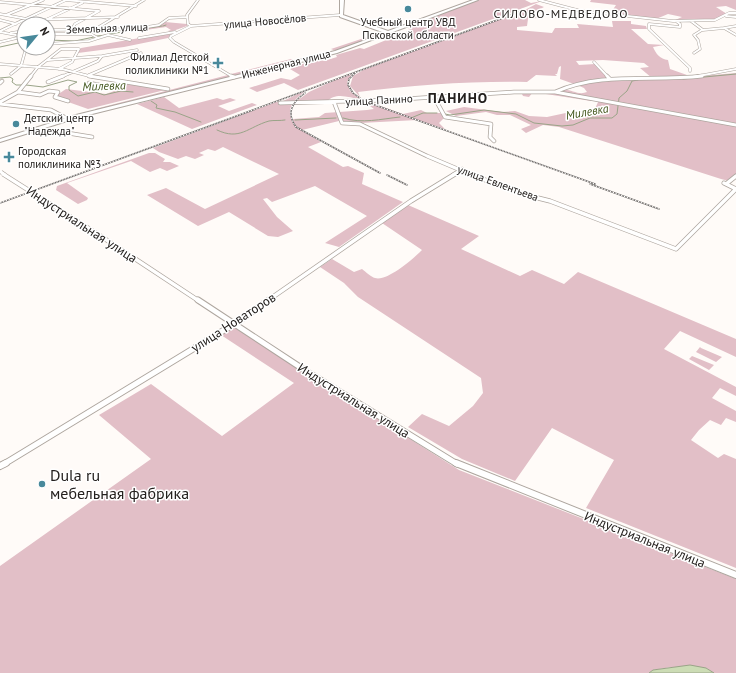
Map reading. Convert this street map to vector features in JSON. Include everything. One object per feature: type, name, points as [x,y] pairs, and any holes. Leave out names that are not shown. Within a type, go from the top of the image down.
[{"type":"main road","points":[[342,0],[340,15],[389,33]]},
{"type":"main road","name":"Инженерная улица","points":[[0,142],[92,112],[332,53],[476,0]]},
{"type":"main road","name":"Инженерная улица","points":[[0,142],[68,119],[79,117]]},
{"type":"street","points":[[6,15],[43,0]]},
{"type":"street","points":[[33,16],[66,0],[136,6]]},
{"type":"street","points":[[54,16],[88,0]]},
{"type":"street","points":[[87,34],[93,29],[118,17],[144,0]]},
{"type":"street","points":[[191,26],[188,24],[187,17],[198,0]]},
{"type":"street","points":[[539,0],[581,11],[676,21],[715,20],[736,12]]},
{"type":"street","points":[[0,2],[99,11],[75,24],[72,29]]},
{"type":"street","points":[[0,14],[16,18]]},
{"type":"street","name":"улица Новосёлов","points":[[139,38],[177,32],[191,26],[340,15]]},
{"type":"street","points":[[725,16],[736,17]]},
{"type":"street","points":[[56,20],[118,17]]},
{"type":"street","name":"Земельная улица","points":[[56,30],[136,29],[158,25],[169,18],[187,17]]},
{"type":"street","points":[[0,20],[16,24]]},
{"type":"street","points":[[676,21],[680,24],[680,27],[649,24],[649,29],[684,62],[690,71]]},
{"type":"street","points":[[691,21],[702,30]]},
{"type":"street","points":[[0,32],[16,24]]},
{"type":"street","points":[[694,53],[700,49],[698,40],[694,35],[702,30],[736,26]]},
{"type":"street","points":[[724,28],[736,35]]},
{"type":"street","points":[[0,32],[14,34]]},
{"type":"street","points":[[6,33],[16,32]]},
{"type":"street","points":[[177,32],[170,36],[174,42],[234,77]]},
{"type":"street","points":[[56,34],[93,34],[98,38]]},
{"type":"street","points":[[56,43],[89,41],[109,35],[130,40]]},
{"type":"street","points":[[0,42],[16,38]]},
{"type":"street","points":[[0,103],[18,92],[38,67],[60,49],[78,48],[72,62],[58,69]]},
{"type":"street","points":[[48,60],[102,56],[137,50]]},
{"type":"street","points":[[89,76],[141,53]]},
{"type":"street","points":[[11,74],[21,66],[24,56]]},
{"type":"street","points":[[48,82],[98,61],[102,56]]},
{"type":"street","points":[[594,62],[609,78]]},
{"type":"street","points":[[0,64],[58,69],[89,76],[168,89]]},
{"type":"street","points":[[555,92],[575,84],[609,78],[687,77],[719,74],[736,69]]},
{"type":"street","points":[[89,82],[109,87],[122,82]]},
{"type":"street","points":[[18,92],[40,95],[49,91],[58,92],[55,97],[68,100]]},
{"type":"street","name":"улица Панино","points":[[280,103],[334,102],[527,91],[555,92],[736,125]]},
{"type":"street","points":[[434,97],[445,117],[491,124],[490,137],[494,141]]},
{"type":"street","name":"улица Евлентьева","points":[[334,102],[342,123],[360,124],[427,156],[462,170],[526,195],[550,201],[676,249],[736,189],[725,184],[736,176]]},
{"type":"street","points":[[0,103],[51,110],[68,119]]},
{"type":"street","points":[[42,129],[92,137]]},
{"type":"street","name":"улица Новаторов","points":[[0,466],[234,324],[411,201],[462,170]]},
{"type":"street","name":"Индустриальная улица","points":[[1,171],[234,324],[461,466],[736,575]]},
{"type":"shaded area","points":[[478,0],[525,0],[531,3],[542,1],[298,90],[284,83],[257,92],[249,88],[281,78],[291,80],[300,75],[290,69],[318,58],[324,61],[337,57],[336,55],[360,48],[364,49],[411,30],[408,29],[417,25],[415,24]]},
{"type":"shaded area","points":[[591,0],[736,0],[736,10],[726,6],[716,7],[727,14],[718,19],[673,21],[682,17],[668,14],[656,19],[610,14],[616,5],[590,2]]},
{"type":"shaded area","points":[[536,4],[544,7],[532,13],[537,18],[528,19],[527,26],[517,27],[517,30],[552,33],[555,28],[579,28],[577,24],[613,27],[612,21],[631,21],[631,24],[646,26],[647,29],[631,29],[648,44],[664,45],[653,47],[659,56],[668,60],[670,69],[689,77],[736,73],[736,125],[595,98],[591,101],[534,92],[568,90],[577,93],[584,93],[587,92],[584,88],[577,85],[616,79],[632,80],[652,78],[640,68],[649,67],[644,63],[603,60],[576,61],[579,65],[595,64],[608,78],[574,84],[560,79],[561,66],[559,67],[557,74],[555,74],[557,76],[536,75],[527,82],[464,83],[400,87],[358,92],[360,97],[350,86],[353,76],[370,66],[525,10]]},
{"type":"shaded area","points":[[165,22],[187,24],[187,26],[170,32],[168,31],[171,30],[166,27],[132,32],[157,26]]},
{"type":"shaded area","points":[[382,32],[386,33],[336,51],[331,49]]},
{"type":"shaded area","points":[[169,33],[171,34],[168,38],[124,47],[78,53],[81,48]]},
{"type":"shaded area","points":[[291,59],[295,61],[234,77],[231,74]]},
{"type":"shaded area","points":[[348,74],[351,75],[347,82],[350,91],[361,99],[338,96],[326,102],[294,103],[309,92]]},
{"type":"shaded area","points":[[228,75],[231,77],[95,111],[95,109]]},
{"type":"shaded area","points":[[125,83],[169,89],[88,109],[54,97],[66,89],[106,94],[125,87],[120,86]]},
{"type":"shaded area","points":[[304,92],[297,98],[290,109],[293,122],[293,119],[319,117],[325,113],[374,109],[366,103],[372,103],[403,114],[421,110],[427,113],[441,113],[444,118],[439,123],[445,129],[417,120],[361,123],[339,121],[302,130],[321,142],[308,147],[343,167],[348,166],[364,173],[362,184],[403,202],[339,247],[325,243],[367,216],[315,186],[272,202],[267,198],[263,199],[277,217],[293,231],[278,237],[268,236],[229,212],[198,226],[147,195],[166,188],[205,209],[279,174],[223,147],[215,151],[208,149],[199,153],[204,155],[195,159],[186,156],[178,159],[159,152],[153,148],[276,102],[281,102]]},
{"type":"shaded area","points":[[517,92],[523,92],[533,92],[529,97],[523,96]]},
{"type":"shaded area","points":[[164,97],[179,108],[217,98],[223,100],[230,98],[236,100],[218,106],[229,111],[252,103],[257,105],[192,129],[137,104]]},
{"type":"shaded area","points":[[595,101],[736,126],[736,174],[729,181],[721,179],[559,127],[543,125],[526,133],[521,129],[531,125],[510,115],[497,115],[486,112],[456,116],[446,111],[464,107],[502,112],[515,111],[529,116],[547,117],[575,111],[594,111],[598,102]]},
{"type":"shaded area","points":[[149,153],[155,153],[165,159],[163,162],[170,162],[179,166],[167,171],[160,168],[150,172],[131,161],[67,183],[88,198],[87,200],[78,204],[56,190],[57,186]]},
{"type":"shaded area","points":[[408,205],[479,236],[461,249],[520,276],[532,270],[564,284],[578,272],[736,339],[736,357],[680,331],[664,349],[736,387],[736,396],[720,388],[712,398],[736,411],[736,422],[726,418],[721,425],[710,420],[691,440],[718,458],[724,454],[736,459],[736,568],[586,508],[614,460],[552,428],[515,481],[462,459],[408,427],[422,414],[449,426],[473,406],[483,393],[481,378],[358,297],[344,283],[320,267],[332,259],[354,272],[362,269],[370,276],[375,278],[380,278],[393,273],[422,250],[382,223]]},
{"type":"shaded area","points":[[232,328],[235,328],[459,470],[736,579],[736,673],[714,673],[706,668],[672,667],[653,670],[649,673],[0,673],[0,566],[151,459],[99,415],[151,384],[222,436],[294,383],[221,335]]},
{"type":"shaded area","points":[[700,347],[722,357],[716,362],[696,352]]},
{"type":"shaded area","points":[[692,356],[714,365],[709,370],[689,359]]},
{"type":"shaded area","points":[[690,665],[706,668],[714,673],[649,673],[653,670]]},
{"type":"waterway","points":[[109,34],[162,26]]},
{"type":"waterway","points":[[97,36],[106,35]]},
{"type":"waterway","points":[[56,40],[75,41],[94,37]]},
{"type":"waterway","points":[[0,47],[16,44]]},
{"type":"waterway","name":"Милевка","points":[[683,79],[736,74]]},
{"type":"waterway","name":"Милевка","points":[[0,78],[10,77],[13,79],[12,82],[16,85],[23,85]]},
{"type":"waterway","name":"Милевка","points":[[26,85],[43,87],[68,80],[77,82],[69,86],[69,90],[78,96],[95,92],[104,95],[121,91],[133,92]]},
{"type":"waterway","name":"Милевка","points":[[445,114],[450,115],[484,110],[516,114],[534,123],[562,126],[573,125],[590,118],[612,118],[617,114],[619,98],[627,91],[632,81],[638,80]]},
{"type":"waterway","name":"Милевка","points":[[151,101],[157,105],[156,108],[175,112],[201,122]]},
{"type":"waterway","name":"Милевка","points":[[411,118],[423,113],[437,113]]},
{"type":"waterway","name":"Милевка","points":[[343,118],[364,121],[400,117]]},
{"type":"waterway","name":"Милевка","points":[[295,120],[336,118]]},
{"type":"waterway","name":"Милевка","points":[[217,130],[225,133],[238,134],[269,121],[285,120]]},
{"type":"railway","points":[[356,72],[522,11]]},
{"type":"railway","points":[[0,203],[356,72]]},
{"type":"railway","points":[[356,72],[349,79],[348,85],[353,93],[364,101],[595,184]]},
{"type":"railway","points":[[305,93],[300,96],[292,108],[291,117],[296,127],[380,173]]},
{"type":"railway","points":[[387,175],[407,185]]},
{"type":"railway","points":[[590,184],[659,209]]},
{"type":"place","name":"Учебный центр УВД Псковской области","points":[[408,9]]},
{"type":"place","name":"Филиал Детской поликлиники №1","points":[[218,63]]},
{"type":"place","name":"Детский центр \"Надежда\"","points":[[16,124]]},
{"type":"place","name":"Городская поликлиника №3","points":[[9,157]]},
{"type":"place","name":"Dula ru мебельная фабрика","points":[[42,484]]},
{"type":"district","name":"СИЛОВО-МЕДВЕДОВО","points":[[561,14]]},
{"type":"district","name":"ПАНИНО","points":[[458,98]]}]
